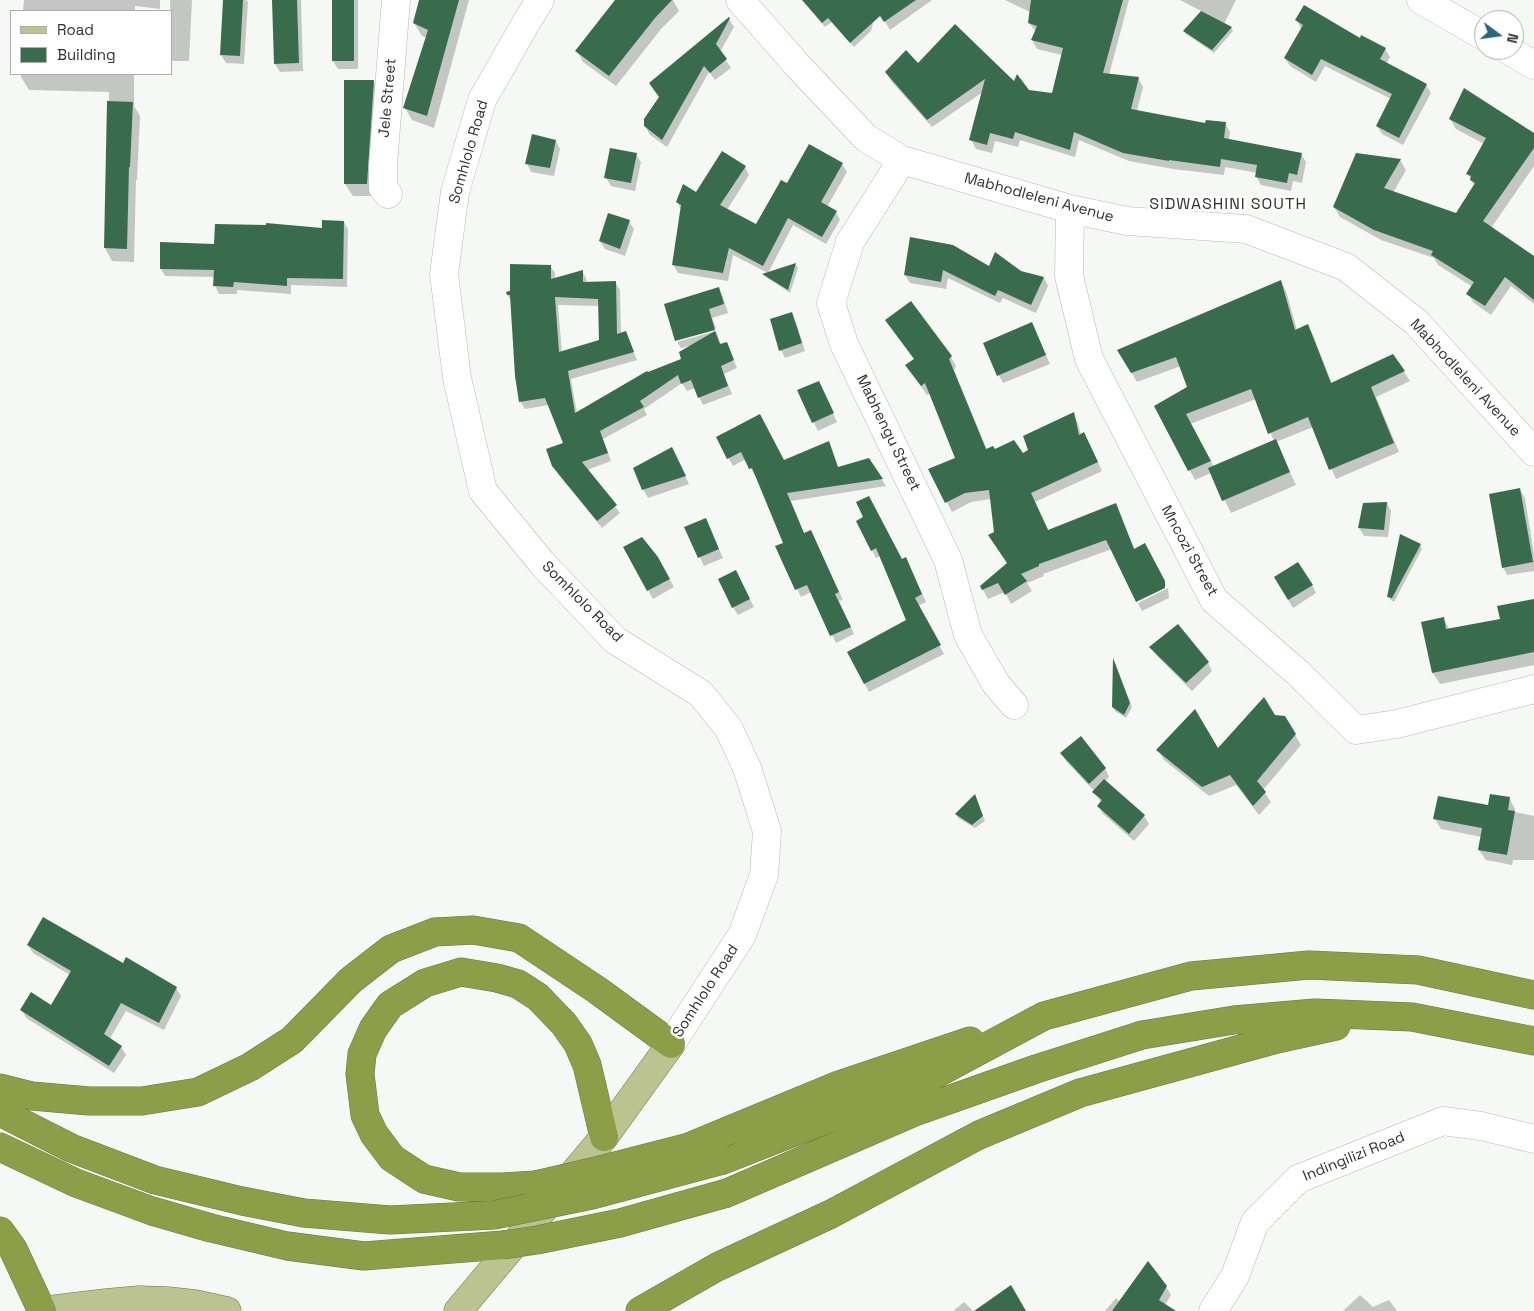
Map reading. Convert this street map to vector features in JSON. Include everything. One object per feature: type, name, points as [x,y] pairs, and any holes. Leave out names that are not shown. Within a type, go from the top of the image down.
[{"type":"highway","points":[[0,1088],[32,1096],[89,1101],[142,1101],[198,1092],[250,1067],[292,1040],[351,980],[391,949],[435,932],[473,930],[519,938],[597,990],[671,1044]]},
{"type":"highway","points":[[604,1136],[587,1065],[578,1044],[564,1024],[538,997],[518,984],[461,972],[425,983],[390,1005],[373,1029],[362,1054],[360,1074],[365,1115],[374,1134],[392,1158],[424,1179],[459,1187],[503,1187],[536,1185],[689,1147],[839,1085],[1044,1016],[1191,976],[1309,965],[1418,970],[1534,995]]},
{"type":"highway","points":[[0,1146],[76,1183],[152,1212],[288,1246],[364,1256],[504,1246],[620,1223],[727,1193],[917,1111],[1036,1069],[1142,1035],[1234,1020],[1315,1014],[1412,1017],[1534,1041]]},
{"type":"highway","points":[[0,1112],[71,1148],[155,1180],[242,1201],[304,1213],[390,1220],[494,1215],[592,1195],[723,1160],[919,1083],[1044,1016]]},
{"type":"highway","points":[[640,1311],[717,1267],[831,1214],[979,1135],[1080,1093],[1277,1039],[1377,1016]]},
{"type":"highway","points":[[0,1230],[13,1249],[41,1311]]},
{"type":"main road","name":"Somhlolo Road","points":[[455,1308],[604,1136],[671,1044]]},
{"type":"main road","points":[[41,1311],[148,1300],[196,1304],[227,1311]]},
{"type":"street","name":"Jele Street","points":[[388,194],[383,188],[383,165],[396,0]]},
{"type":"street","name":"Somhlolo Road","points":[[540,0],[482,100],[455,192],[444,274],[457,378],[484,491],[542,563],[616,640],[701,694],[729,729],[747,768],[767,831],[764,875],[742,935],[671,1044]]},
{"type":"street","name":"Mabhodleleni Avenue","points":[[740,0],[798,66],[866,138],[902,160],[1070,209],[1127,221],[1246,229],[1346,267],[1416,322],[1534,452]]},
{"type":"street","points":[[1421,0],[1474,30]]},
{"type":"street","name":"Mabhengu Street","points":[[902,160],[850,242],[832,303],[844,344],[948,560],[968,635],[996,684],[1014,705]]},
{"type":"street","name":"Mncozi Street","points":[[1070,209],[1069,276],[1089,359],[1214,600],[1298,673],[1356,730],[1397,724],[1534,689]]},
{"type":"street","name":"Indingilizi Road","points":[[1213,1311],[1235,1276],[1255,1222],[1298,1179],[1443,1121],[1481,1126],[1534,1139]]},
{"type":"building","points":[[223,0],[243,0],[240,56],[220,55]]},
{"type":"building","points":[[272,0],[297,0],[299,63],[274,64]]},
{"type":"building","points":[[332,0],[354,0],[354,61],[332,61]]},
{"type":"building","points":[[419,0],[459,0],[427,116],[403,108],[428,30],[413,23]]},
{"type":"building","points":[[615,0],[672,0],[655,18],[609,76],[575,51]]},
{"type":"building","points":[[802,0],[916,0],[884,22],[880,16],[850,43],[828,18],[822,23]]},
{"type":"building","points":[[1031,0],[1123,0],[1103,73],[1139,77],[1131,109],[1205,123],[1206,120],[1226,122],[1224,138],[1302,153],[1297,175],[1289,173],[1287,183],[1255,177],[1257,165],[1221,159],[1220,167],[1123,153],[1074,132],[1070,150],[1015,132],[1013,139],[990,133],[987,145],[969,140],[985,79],[927,120],[885,72],[906,50],[918,63],[955,24],[1014,81],[1017,74],[1029,90],[1052,93],[1063,48],[1031,40],[1037,26],[1028,23]]},
{"type":"building","points":[[1304,5],[1360,38],[1361,35],[1386,48],[1380,59],[1427,84],[1399,138],[1376,126],[1392,94],[1321,59],[1312,75],[1284,58],[1303,25],[1295,20]]},
{"type":"building","points":[[1201,11],[1232,27],[1212,50],[1183,31]]},
{"type":"building","points":[[729,17],[716,44],[727,59],[710,73],[704,66],[662,140],[644,126],[644,119],[659,97],[649,83]]},
{"type":"building","points":[[344,80],[374,80],[367,184],[344,184]]},
{"type":"building","points":[[1464,88],[1534,133],[1534,148],[1483,221],[1534,256],[1534,300],[1505,277],[1485,306],[1466,294],[1474,282],[1431,255],[1433,251],[1374,230],[1333,207],[1356,153],[1401,159],[1384,188],[1456,213],[1475,183],[1470,180],[1471,176],[1466,174],[1486,138],[1449,119]]},
{"type":"building","points":[[107,101],[133,102],[127,249],[104,248]]},
{"type":"building","points":[[532,134],[556,140],[550,168],[525,164]]},
{"type":"building","points":[[809,144],[843,163],[821,202],[837,211],[822,237],[788,218],[763,266],[729,248],[723,273],[672,265],[681,205],[676,202],[683,184],[696,192],[722,151],[746,166],[720,205],[756,224],[781,180],[787,183]]},
{"type":"building","points":[[610,148],[637,153],[631,183],[604,178]]},
{"type":"building","points":[[608,213],[630,220],[620,249],[599,241]]},
{"type":"building","points":[[322,220],[344,221],[343,279],[287,278],[287,286],[234,282],[233,287],[213,286],[214,270],[160,269],[160,242],[214,244],[215,224],[266,225],[266,223],[322,228]]},
{"type":"building","points":[[910,237],[953,245],[989,266],[995,252],[1021,271],[1044,277],[1031,305],[998,290],[995,296],[943,270],[941,282],[904,275]]},
{"type":"building","points":[[796,263],[788,290],[762,274]]},
{"type":"building","points":[[510,264],[551,265],[551,279],[583,270],[583,282],[616,281],[617,334],[626,331],[634,352],[568,371],[575,413],[647,371],[681,359],[679,352],[715,331],[720,344],[727,342],[734,360],[721,366],[728,386],[698,398],[691,380],[681,384],[678,375],[640,401],[644,407],[600,431],[608,453],[582,462],[617,505],[597,521],[552,466],[546,449],[563,443],[545,398],[519,402],[515,376],[510,295],[507,295],[506,292],[510,291]],"holes":[[[555,297],[598,299],[599,340],[559,352]]]},
{"type":"building","points":[[1281,280],[1295,330],[1308,324],[1331,383],[1393,354],[1405,371],[1371,387],[1394,443],[1329,470],[1308,417],[1268,434],[1251,389],[1186,414],[1211,461],[1188,471],[1154,406],[1187,387],[1176,357],[1131,373],[1117,350]]},
{"type":"building","points":[[719,287],[724,304],[709,309],[715,330],[675,341],[664,304]]},
{"type":"building","points":[[911,301],[952,356],[949,359],[986,449],[993,446],[995,449],[1014,440],[1023,453],[1028,450],[1023,436],[1074,412],[1079,435],[1084,432],[1098,462],[1031,493],[1048,530],[1116,503],[1134,549],[1145,543],[1165,581],[1165,588],[1136,602],[1106,540],[1039,564],[1039,566],[1021,574],[1027,581],[1005,595],[998,583],[982,590],[980,586],[1007,563],[988,535],[994,532],[989,490],[965,493],[945,503],[928,469],[955,458],[925,383],[921,386],[905,365],[914,359],[885,320]]},
{"type":"building","points":[[792,312],[802,343],[779,351],[770,319]]},
{"type":"building","points":[[1032,322],[1046,355],[997,376],[983,343]]},
{"type":"building","points":[[819,381],[834,413],[812,423],[797,390]]},
{"type":"building","points":[[760,414],[784,460],[829,441],[838,467],[869,458],[883,479],[787,493],[804,533],[811,530],[839,592],[835,594],[851,627],[830,636],[807,585],[795,590],[775,546],[783,543],[752,468],[749,469],[741,452],[727,459],[716,437]]},
{"type":"building","points":[[1276,439],[1290,472],[1222,501],[1208,468]]},
{"type":"building","points":[[672,447],[686,476],[642,490],[633,468]]},
{"type":"building","points":[[1520,488],[1533,562],[1502,568],[1489,494]]},
{"type":"building","points":[[869,496],[902,559],[906,557],[922,594],[915,598],[941,645],[864,684],[847,652],[906,620],[876,548],[871,551],[856,521],[863,517],[856,502]]},
{"type":"building","points":[[1387,502],[1384,530],[1358,528],[1363,503]]},
{"type":"building","points":[[706,518],[719,549],[698,558],[684,527]]},
{"type":"building","points":[[1400,534],[1421,544],[1392,598],[1387,597]]},
{"type":"building","points":[[642,537],[658,557],[670,579],[647,591],[623,547]]},
{"type":"building","points":[[1298,562],[1313,585],[1288,600],[1274,577]]},
{"type":"building","points":[[736,570],[750,599],[732,608],[718,579]]},
{"type":"building","points":[[1534,599],[1534,652],[1432,673],[1421,622],[1444,617],[1446,629],[1500,619],[1497,606]]},
{"type":"building","points":[[1178,624],[1209,662],[1186,683],[1149,647]]},
{"type":"building","points":[[1113,658],[1130,703],[1124,715],[1112,707]]},
{"type":"building","points":[[1264,697],[1275,715],[1285,716],[1296,734],[1257,781],[1266,792],[1253,806],[1230,775],[1202,787],[1156,750],[1195,709],[1218,748]]},
{"type":"building","points":[[1081,736],[1106,768],[1089,784],[1060,753]]},
{"type":"building","points":[[1104,779],[1145,815],[1129,834],[1097,806],[1102,800],[1092,792]]},
{"type":"building","points":[[975,794],[983,816],[972,825],[955,814]]},
{"type":"building","points":[[1490,794],[1510,797],[1508,810],[1515,811],[1507,855],[1478,850],[1482,828],[1433,819],[1438,796],[1488,805]]},
{"type":"building","points":[[43,917],[123,963],[126,957],[177,987],[159,1023],[121,1003],[104,1034],[122,1046],[109,1066],[20,1010],[31,992],[51,1005],[71,971],[27,945]]},
{"type":"building","points":[[1148,1261],[1167,1286],[1159,1300],[1176,1311],[1112,1311]]},
{"type":"building","points":[[1011,1285],[1026,1311],[974,1311]]},
{"type":"district","name":"SIDWASHINI SOUTH","points":[[1228,205]]}]
